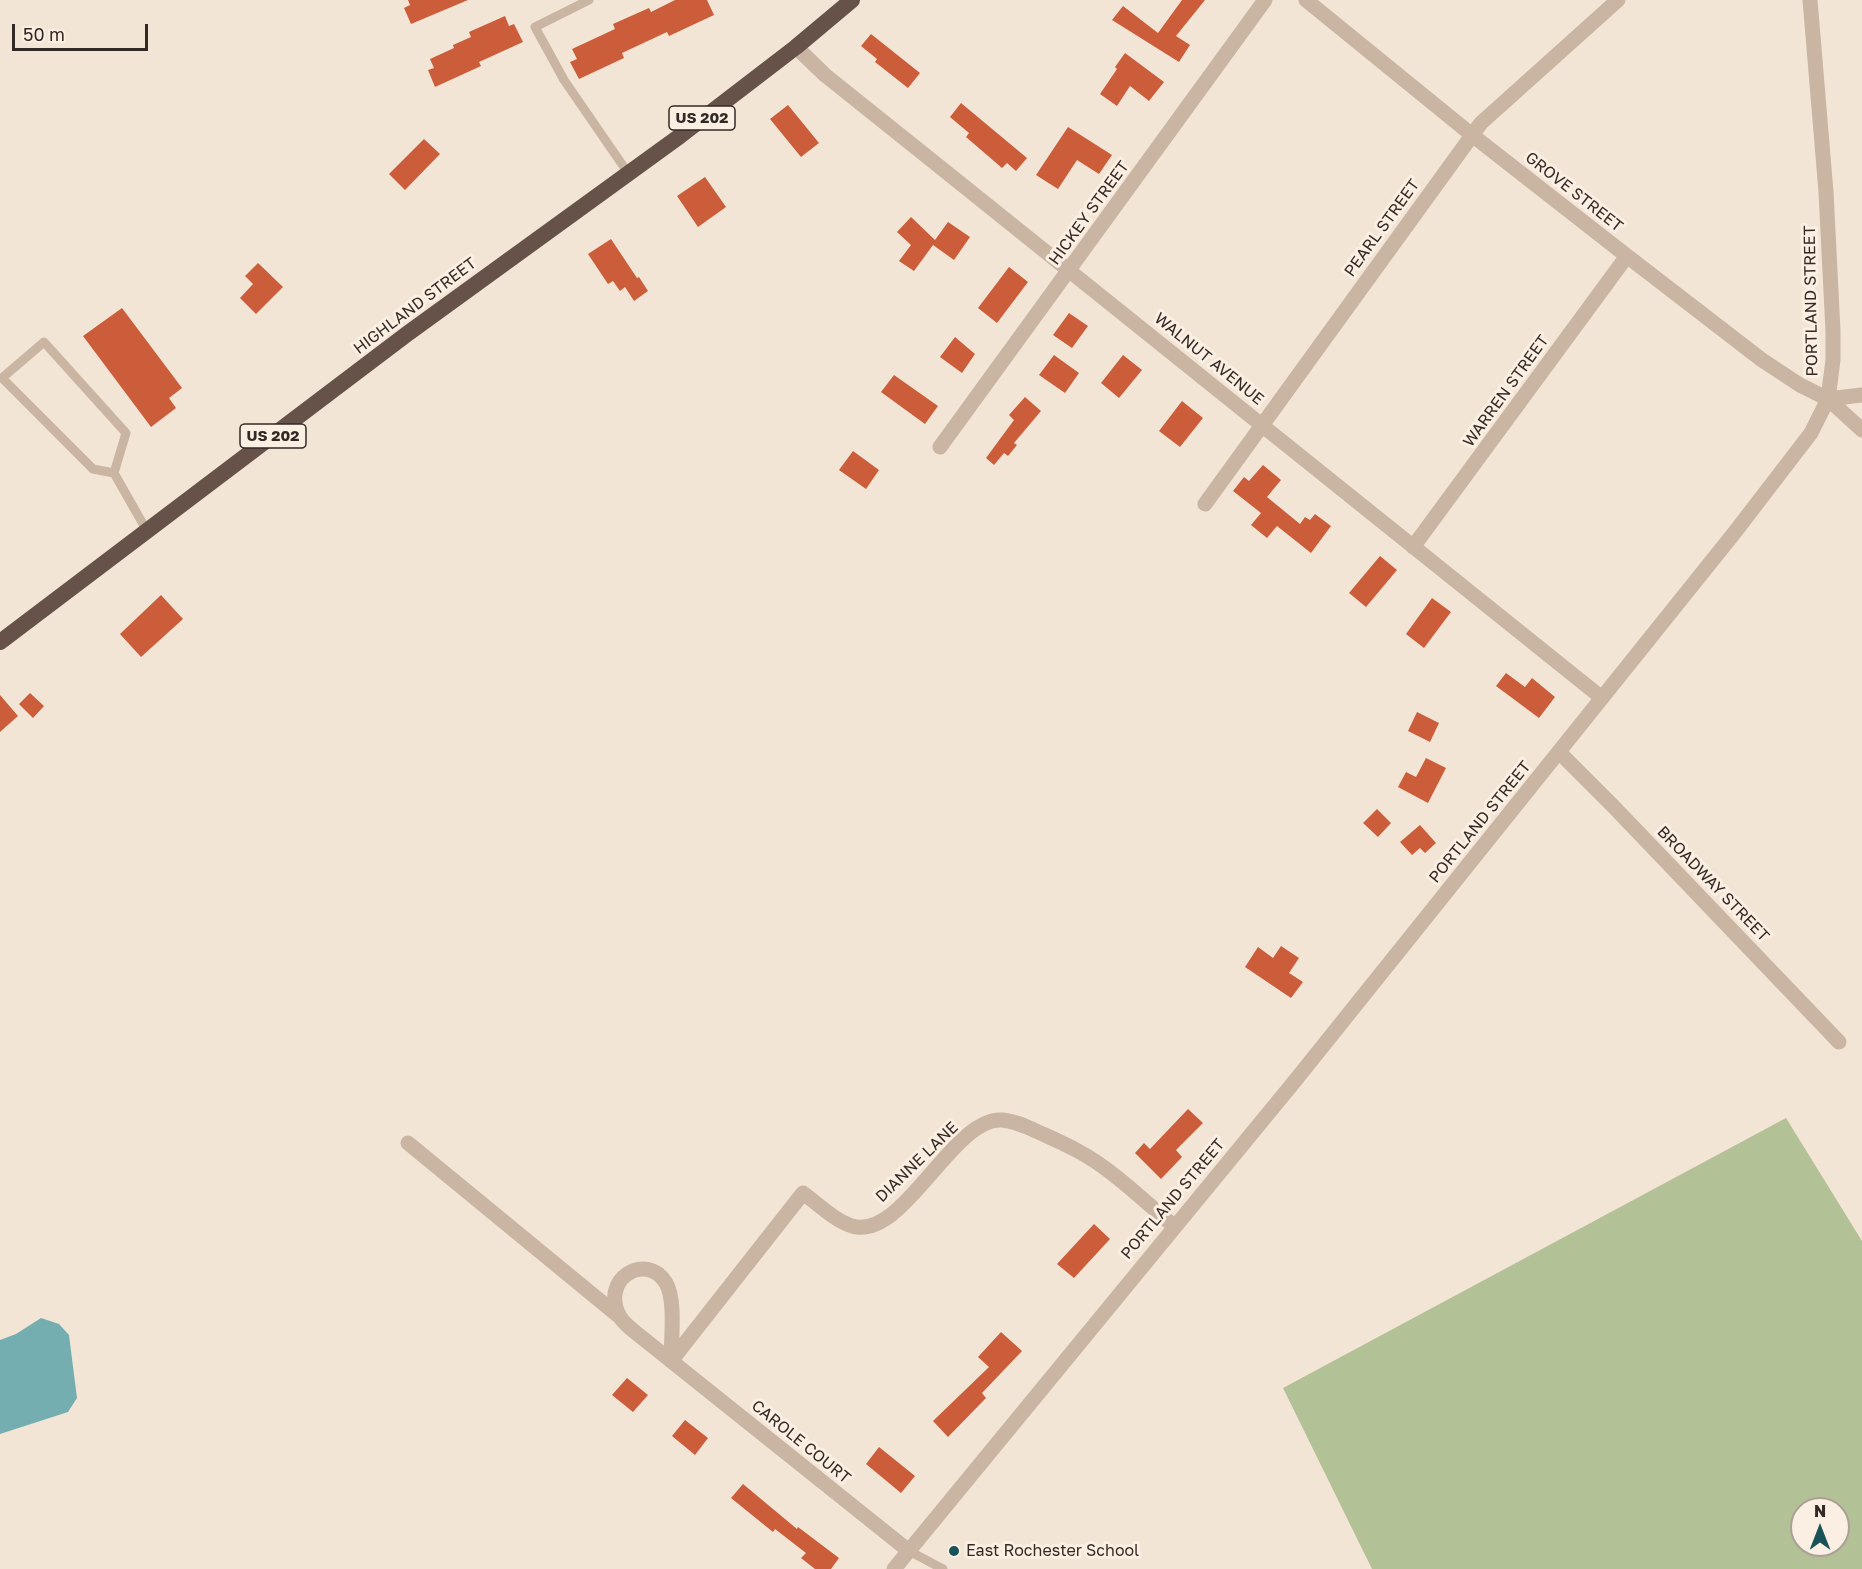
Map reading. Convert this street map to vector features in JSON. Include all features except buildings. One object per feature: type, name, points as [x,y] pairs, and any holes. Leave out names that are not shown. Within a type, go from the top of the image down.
[{"type":"highway","name":"HIGHLAND STREET","points":[[0,642],[407,334],[796,47],[852,0]]},
{"type":"street","name":"HICKEY STREET","points":[[940,447],[1265,0]]},
{"type":"street","name":"GROVE STREET","points":[[1306,0],[1323,5],[1472,135],[1762,360],[1800,386],[1828,399]]},
{"type":"street","name":"PEARL STREET","points":[[1205,504],[1472,135],[1486,118],[1618,0]]},
{"type":"street","name":"PORTLAND STREET","points":[[894,1569],[1294,1082],[1728,542],[1811,433],[1828,399],[1833,360],[1832,296],[1821,121],[1810,0]]},
{"type":"street","name":"WALNUT AVENUE","points":[[796,47],[834,81],[1602,698]]},
{"type":"street","name":"WARREN STREET","points":[[1413,547],[1627,256]]},
{"type":"street","points":[[1828,399],[1862,395]]},
{"type":"street","points":[[1828,399],[1861,428]]},
{"type":"street","name":"BROADWAY STREET","points":[[1559,752],[1839,1042]]},
{"type":"street","name":"DIANNE LANE","points":[[671,1361],[803,1193],[839,1220],[853,1226],[869,1226],[883,1220],[903,1204],[966,1137],[982,1125],[992,1122],[1001,1120],[1024,1125],[1078,1151],[1174,1226]]},
{"type":"street","name":"CAROLE COURT","points":[[408,1143],[671,1361],[909,1551]]},
{"type":"street","points":[[621,1318],[615,1298],[616,1286],[623,1276],[633,1270],[656,1273],[666,1283],[670,1296],[671,1361]]},
{"type":"lane","points":[[589,0],[535,27],[564,80],[628,173]]},
{"type":"lane","points":[[114,473],[93,470],[1,379],[44,342],[126,433],[114,473],[147,531]]},
{"type":"lane","points":[[909,1551],[943,1569]]},
{"type":"green space","points":[[1786,1118],[1862,1241],[1862,1569],[1372,1569],[1283,1388]]},
{"type":"water","points":[[41,1318],[59,1324],[69,1335],[77,1398],[68,1412],[0,1434],[0,1340],[16,1334]]},
{"type":"place","name":"East Rochester School","points":[[954,1551]]}]
